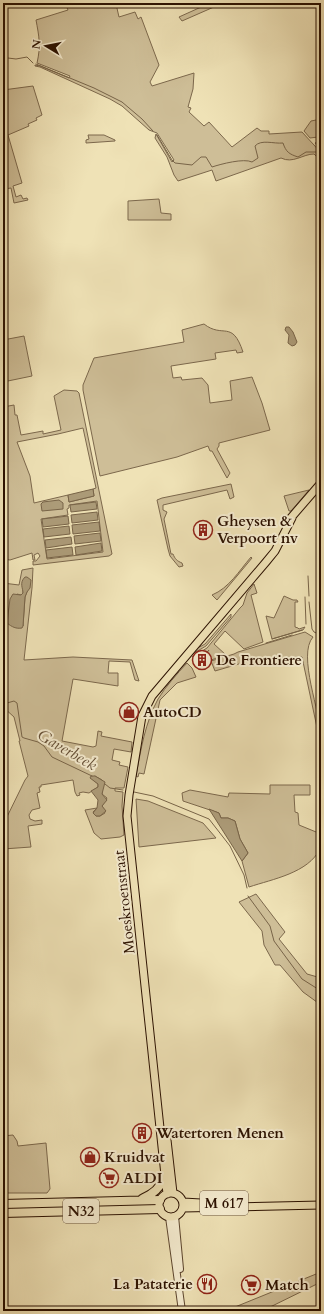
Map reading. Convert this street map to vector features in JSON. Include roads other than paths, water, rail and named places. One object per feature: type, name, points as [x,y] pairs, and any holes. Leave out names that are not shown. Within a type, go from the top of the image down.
[{"type":"highway","points":[[140,1201],[158,1189],[162,1183],[165,1173]]},
{"type":"highway","name":"N32","points":[[3,1204],[140,1201],[160,1204]]},
{"type":"highway","name":"N32","points":[[3,1213],[160,1204]]},
{"type":"main road","name":"Moeskroenstraat","points":[[170,1193],[165,1173],[127,816],[140,731],[149,708],[164,684],[266,562],[292,518],[321,483]]},
{"type":"main road","name":"Moeskroenstraat","points":[[155,1071],[164,1115],[170,1193]]},
{"type":"main road","points":[[170,1193],[179,1196],[183,1205],[180,1213],[172,1216],[164,1214],[160,1204],[170,1193]]},
{"type":"main road","name":"M 617","points":[[183,1205],[321,1201]]},
{"type":"main road","name":"M 617","points":[[183,1205],[321,1205]]},
{"type":"street","points":[[172,1216],[182,1311]]},
{"type":"waterway","points":[[3,59],[27,57],[33,63]]},
{"type":"waterway","points":[[36,64],[94,88],[122,102],[142,119],[153,131]]},
{"type":"waterway","points":[[157,135],[175,163],[192,165],[201,157],[206,157],[212,167],[238,161],[252,162],[258,158],[255,146],[268,142],[283,143],[288,152],[298,157],[306,152],[317,152],[320,156],[321,165]]},
{"type":"waterway","points":[[308,576],[309,596]]},
{"type":"waterway","points":[[305,597],[306,624]]},
{"type":"waterway","points":[[309,602],[312,629],[314,632],[321,635]]},
{"type":"waterway","points":[[272,639],[302,630]]},
{"type":"waterway","points":[[266,643],[292,635]]},
{"type":"waterway","name":"Gaverbeek","points":[[3,701],[7,703],[14,701],[17,703],[22,737],[38,742],[44,746],[52,757],[92,776]]},
{"type":"waterway","name":"Gaverbeek","points":[[105,784],[110,788],[123,790]]},
{"type":"waterway","points":[[134,792],[153,796],[209,819],[230,846],[244,875],[247,888]]},
{"type":"waterway","points":[[248,896],[270,926],[274,941],[302,979],[321,991]]},
{"type":"place","name":"Gheysen & Verpoort nv","points":[[203,530]]},
{"type":"place","name":"De Frontiere","points":[[202,660]]},
{"type":"place","name":"AutoCD","points":[[129,712]]},
{"type":"place","name":"Watertoren Menen","points":[[142,1133]]},
{"type":"place","name":"Kruidvat","points":[[90,1157]]},
{"type":"place","name":"ALDI","points":[[109,1178]]},
{"type":"place","name":"La Pataterie","points":[[207,1284]]},
{"type":"place","name":"Match","points":[[251,1285]]}]
